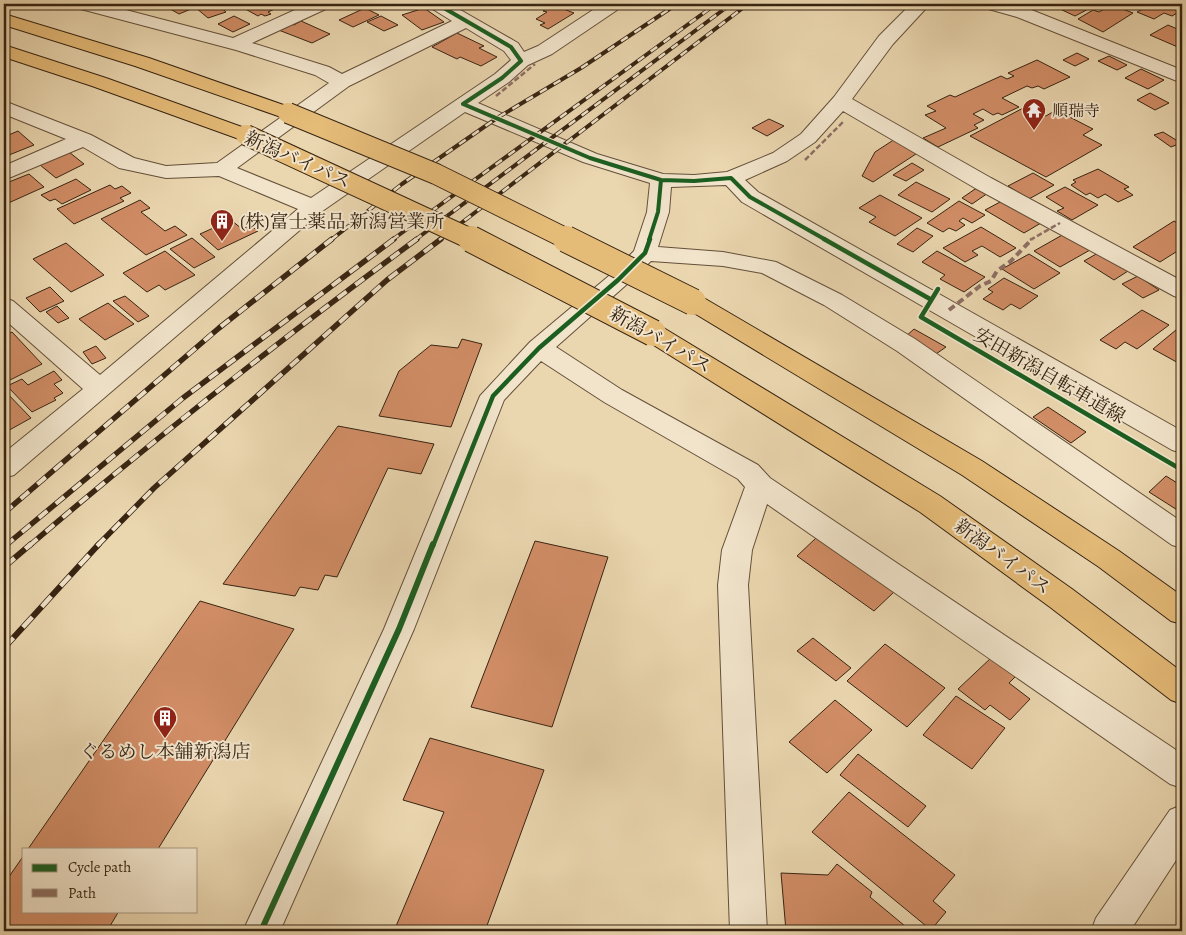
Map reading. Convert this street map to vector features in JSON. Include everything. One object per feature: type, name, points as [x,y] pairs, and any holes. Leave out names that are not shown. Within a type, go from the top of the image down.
[{"type":"highway","name":"新潟バイパス","points":[[4,19],[142,62],[288,113],[436,174],[693,302],[972,468],[1109,559],[1182,612]]},
{"type":"highway","name":"新潟バイパス","points":[[4,51],[99,82],[246,135],[399,204],[575,289],[653,333],[930,504],[1061,598],[1182,690]]},
{"type":"street","points":[[83,4],[145,7],[234,44],[322,71],[342,82]]},
{"type":"street","points":[[234,44],[322,4]]},
{"type":"street","points":[[437,4],[511,47],[521,61]]},
{"type":"street","points":[[4,468],[100,389],[313,207],[502,78],[521,61],[545,50],[614,4]]},
{"type":"street","points":[[463,104],[590,158],[661,180],[694,181],[731,178],[780,157],[808,138],[841,101],[886,40],[921,4]]},
{"type":"street","points":[[991,4],[1031,8],[1182,77]]},
{"type":"street","points":[[222,169],[342,82],[466,21]]},
{"type":"street","points":[[841,101],[983,183],[1182,291]]},
{"type":"street","points":[[4,107],[84,139],[127,163],[146,169],[166,172],[222,169],[313,207]]},
{"type":"street","points":[[4,174],[84,139]]},
{"type":"street","points":[[731,178],[750,197],[1182,443]]},
{"type":"street","points":[[262,931],[400,629],[493,396],[539,348],[618,280],[645,253],[658,212],[661,180]]},
{"type":"street","points":[[645,253],[723,259],[768,268],[834,300],[906,345],[1182,537]]},
{"type":"street","points":[[5,308],[100,389]]},
{"type":"street","points":[[539,348],[613,396],[748,472],[760,485],[1182,774]]},
{"type":"street","points":[[748,931],[733,586],[737,550],[760,485]]},
{"type":"street","points":[[1110,931],[1182,821]]},
{"type":"building","points":[[170,4],[203,4],[179,14],[165,6]]},
{"type":"building","points":[[217,4],[226,12],[208,18],[196,8]]},
{"type":"building","points":[[269,4],[277,8],[268,12],[271,14],[265,16],[261,14],[258,16],[238,5]]},
{"type":"building","points":[[1058,4],[1098,4],[1075,16],[1060,9],[1065,7]]},
{"type":"building","points":[[1152,4],[1178,4],[1182,6],[1182,10],[1172,16],[1164,13],[1154,19],[1137,12]]},
{"type":"building","points":[[553,5],[574,13],[548,29],[540,25],[545,23],[536,19],[547,12],[543,11]]},
{"type":"building","points":[[1112,5],[1133,13],[1103,32],[1078,19],[1093,10],[1099,12]]},
{"type":"building","points":[[365,8],[379,15],[353,27],[339,20]]},
{"type":"building","points":[[424,8],[444,22],[422,30],[402,15]]},
{"type":"building","points":[[234,16],[250,24],[233,32],[218,24]]},
{"type":"building","points":[[381,16],[398,25],[384,31],[367,22]]},
{"type":"building","points":[[301,21],[330,34],[312,43],[276,29],[289,22],[294,25]]},
{"type":"building","points":[[1168,25],[1182,31],[1182,46],[1180,48],[1150,35]]},
{"type":"building","points":[[457,33],[484,46],[479,48],[497,57],[481,66],[460,57],[457,59],[432,47]]},
{"type":"building","points":[[1077,53],[1089,59],[1075,66],[1063,60]]},
{"type":"building","points":[[1109,56],[1127,65],[1117,70],[1098,61]]},
{"type":"building","points":[[1037,60],[1070,77],[1044,89],[1038,86],[1032,88],[1027,86],[1002,98],[1019,107],[1002,115],[998,113],[993,115],[983,109],[973,114],[984,120],[974,125],[978,128],[938,147],[923,138],[946,128],[925,115],[936,111],[927,106],[950,95],[955,97],[1001,76],[1007,79],[1014,76],[1008,73]]},
{"type":"building","points":[[1141,69],[1164,80],[1148,89],[1125,78]]},
{"type":"building","points":[[1150,93],[1169,103],[1155,110],[1137,100]]},
{"type":"building","points":[[1027,106],[1046,116],[1056,110],[1093,129],[1083,135],[1102,145],[1046,177],[970,136]]},
{"type":"building","points":[[769,119],[784,126],[767,136],[752,128]]},
{"type":"building","points":[[18,131],[34,145],[4,157],[4,137]]},
{"type":"building","points":[[1163,132],[1181,143],[1171,147],[1154,135]]},
{"type":"building","points":[[895,139],[919,152],[873,182],[862,176],[875,152]]},
{"type":"building","points":[[69,152],[84,164],[56,178],[40,165]]},
{"type":"building","points":[[912,163],[924,170],[906,181],[893,175]]},
{"type":"building","points":[[1098,169],[1129,187],[1124,189],[1133,195],[1118,202],[1105,194],[1098,198],[1090,193],[1086,195],[1071,185],[1076,182],[1073,180]]},
{"type":"building","points":[[1033,173],[1054,185],[1029,199],[1008,186]]},
{"type":"building","points":[[29,174],[44,187],[4,205],[4,184]]},
{"type":"building","points":[[76,179],[91,190],[62,204],[55,199],[50,201],[41,195]]},
{"type":"building","points":[[916,182],[950,199],[932,212],[898,195]]},
{"type":"building","points":[[110,185],[115,189],[122,186],[131,193],[120,198],[124,201],[74,224],[57,209]]},
{"type":"building","points":[[978,187],[988,193],[972,204],[962,198]]},
{"type":"building","points":[[1065,187],[1098,205],[1072,220],[1057,211],[1064,208],[1046,197]]},
{"type":"building","points":[[880,195],[922,218],[895,236],[869,222],[876,217],[859,208]]},
{"type":"building","points":[[140,200],[150,208],[141,212],[165,231],[175,226],[187,235],[146,255],[101,219]]},
{"type":"building","points":[[959,201],[985,215],[972,223],[963,218],[959,221],[965,225],[956,231],[949,228],[943,232],[927,223]]},
{"type":"building","points":[[1002,201],[1041,223],[1024,233],[985,210]]},
{"type":"building","name":"(株)富士薬品 新潟営業所","points":[[231,220],[242,229],[250,225],[258,231],[218,250],[200,234]]},
{"type":"building","points":[[1174,221],[1182,226],[1182,251],[1179,250],[1160,262],[1133,247]]},
{"type":"building","points":[[981,227],[1016,248],[1000,257],[982,246],[972,251],[978,255],[965,262],[943,248]]},
{"type":"building","points":[[917,228],[933,236],[913,252],[897,244]]},
{"type":"building","points":[[1064,234],[1090,250],[1060,267],[1034,251]]},
{"type":"building","points":[[192,238],[215,257],[194,268],[170,249]]},
{"type":"building","points":[[66,243],[104,275],[71,292],[33,259]]},
{"type":"building","points":[[165,251],[195,275],[165,290],[159,285],[147,292],[123,273]]},
{"type":"building","points":[[937,251],[985,277],[964,292],[940,279],[945,275],[922,262]]},
{"type":"building","points":[[1098,253],[1128,271],[1114,280],[1084,261]]},
{"type":"building","points":[[1029,254],[1060,273],[1034,289],[1002,269]]},
{"type":"building","points":[[1138,276],[1159,290],[1143,298],[1122,284]]},
{"type":"building","points":[[1004,278],[1038,296],[1020,309],[1011,304],[1003,310],[983,299],[993,292],[988,289]]},
{"type":"building","points":[[50,287],[64,301],[40,312],[26,298]]},
{"type":"building","points":[[125,296],[149,316],[138,322],[113,301]]},
{"type":"building","points":[[108,303],[134,324],[105,340],[79,319]]},
{"type":"building","points":[[57,306],[69,318],[58,323],[46,312]]},
{"type":"building","points":[[1142,310],[1169,325],[1137,349],[1125,342],[1116,349],[1100,340]]},
{"type":"building","points":[[1182,325],[1182,365],[1153,349]]},
{"type":"building","points":[[914,329],[946,347],[936,354],[905,337]]},
{"type":"building","points":[[12,332],[42,364],[4,383],[4,336]]},
{"type":"building","points":[[462,339],[482,344],[451,427],[379,416],[399,371],[431,345],[458,348]]},
{"type":"building","points":[[96,346],[106,358],[92,364],[83,352]]},
{"type":"building","points":[[54,371],[62,380],[54,384],[63,393],[54,398],[56,400],[32,412],[7,386],[22,379],[28,385]]},
{"type":"building","points":[[4,390],[31,418],[4,433]]},
{"type":"building","points":[[1048,407],[1086,432],[1071,443],[1033,417]]},
{"type":"building","points":[[338,426],[434,444],[421,474],[388,468],[337,577],[325,575],[318,590],[300,587],[295,596],[223,584]]},
{"type":"building","points":[[1166,476],[1182,486],[1182,513],[1149,492]]},
{"type":"building","points":[[816,538],[894,592],[874,611],[797,556]]},
{"type":"building","points":[[535,541],[608,557],[552,727],[471,707]]},
{"type":"building","name":"ぐるめし本舗新潟店","points":[[200,601],[294,629],[159,848],[29,848]]},
{"type":"building","points":[[813,638],[851,668],[836,681],[797,651]]},
{"type":"building","points":[[885,644],[945,688],[907,727],[847,681]]},
{"type":"building","points":[[992,657],[1016,676],[1009,683],[1030,699],[1010,720],[990,705],[985,710],[958,689]]},
{"type":"building","points":[[956,696],[1005,728],[972,769],[923,735]]},
{"type":"building","points":[[835,700],[872,730],[827,773],[789,742]]},
{"type":"building","points":[[430,738],[544,770],[485,931],[394,931],[444,812],[403,800]]},
{"type":"building","points":[[858,754],[926,806],[908,827],[840,775]]},
{"type":"building","points":[[849,792],[955,875],[933,901],[946,912],[931,930],[812,832]]},
{"type":"building","points":[[22,858],[22,912],[118,912],[107,931],[4,931],[4,884]]},
{"type":"building","points":[[837,864],[872,892],[870,897],[911,931],[786,931],[781,873],[828,875]]},
{"type":"railway","points":[[331,240],[402,184],[497,118],[581,68],[677,4]]},
{"type":"railway","points":[[392,240],[716,4]]},
{"type":"railway","points":[[415,240],[731,4]]},
{"type":"railway","points":[[439,240],[748,4]]},
{"type":"railway","points":[[4,513],[219,328],[332,239]]},
{"type":"railway","points":[[5,546],[183,398],[394,239]]},
{"type":"railway","points":[[29,546],[220,389],[417,239]]},
{"type":"railway","points":[[97,546],[154,488],[387,280],[441,239]]},
{"type":"railway","points":[[4,567],[31,544]]},
{"type":"railway","points":[[4,648],[99,544]]},
{"type":"marked path","points":[[496,96],[535,64]]},
{"type":"marked path","points":[[805,160],[844,121]]},
{"type":"marked path","points":[[949,310],[980,286],[991,281],[997,271],[1011,261],[1028,241],[1060,223]]},
{"type":"cycle path","points":[[437,4],[511,47],[521,61],[502,78],[463,104]]},
{"type":"cycle path","points":[[463,104],[590,158],[661,180],[694,181],[731,178],[750,197],[930,299]]},
{"type":"cycle path","points":[[261,931],[399,629],[493,396],[539,348],[618,280],[645,253],[658,212],[661,180]]},
{"type":"cycle path","name":"安田新潟自転車道線","points":[[938,289],[930,299],[921,317],[1182,470]]},
{"type":"place","name":"順瑞寺","points":[[1034,131]]},
{"type":"place","name":"(株)富士薬品 新潟営業所","points":[[222,242]]},
{"type":"place","name":"ぐるめし本舗新潟店","points":[[165,739]]}]
